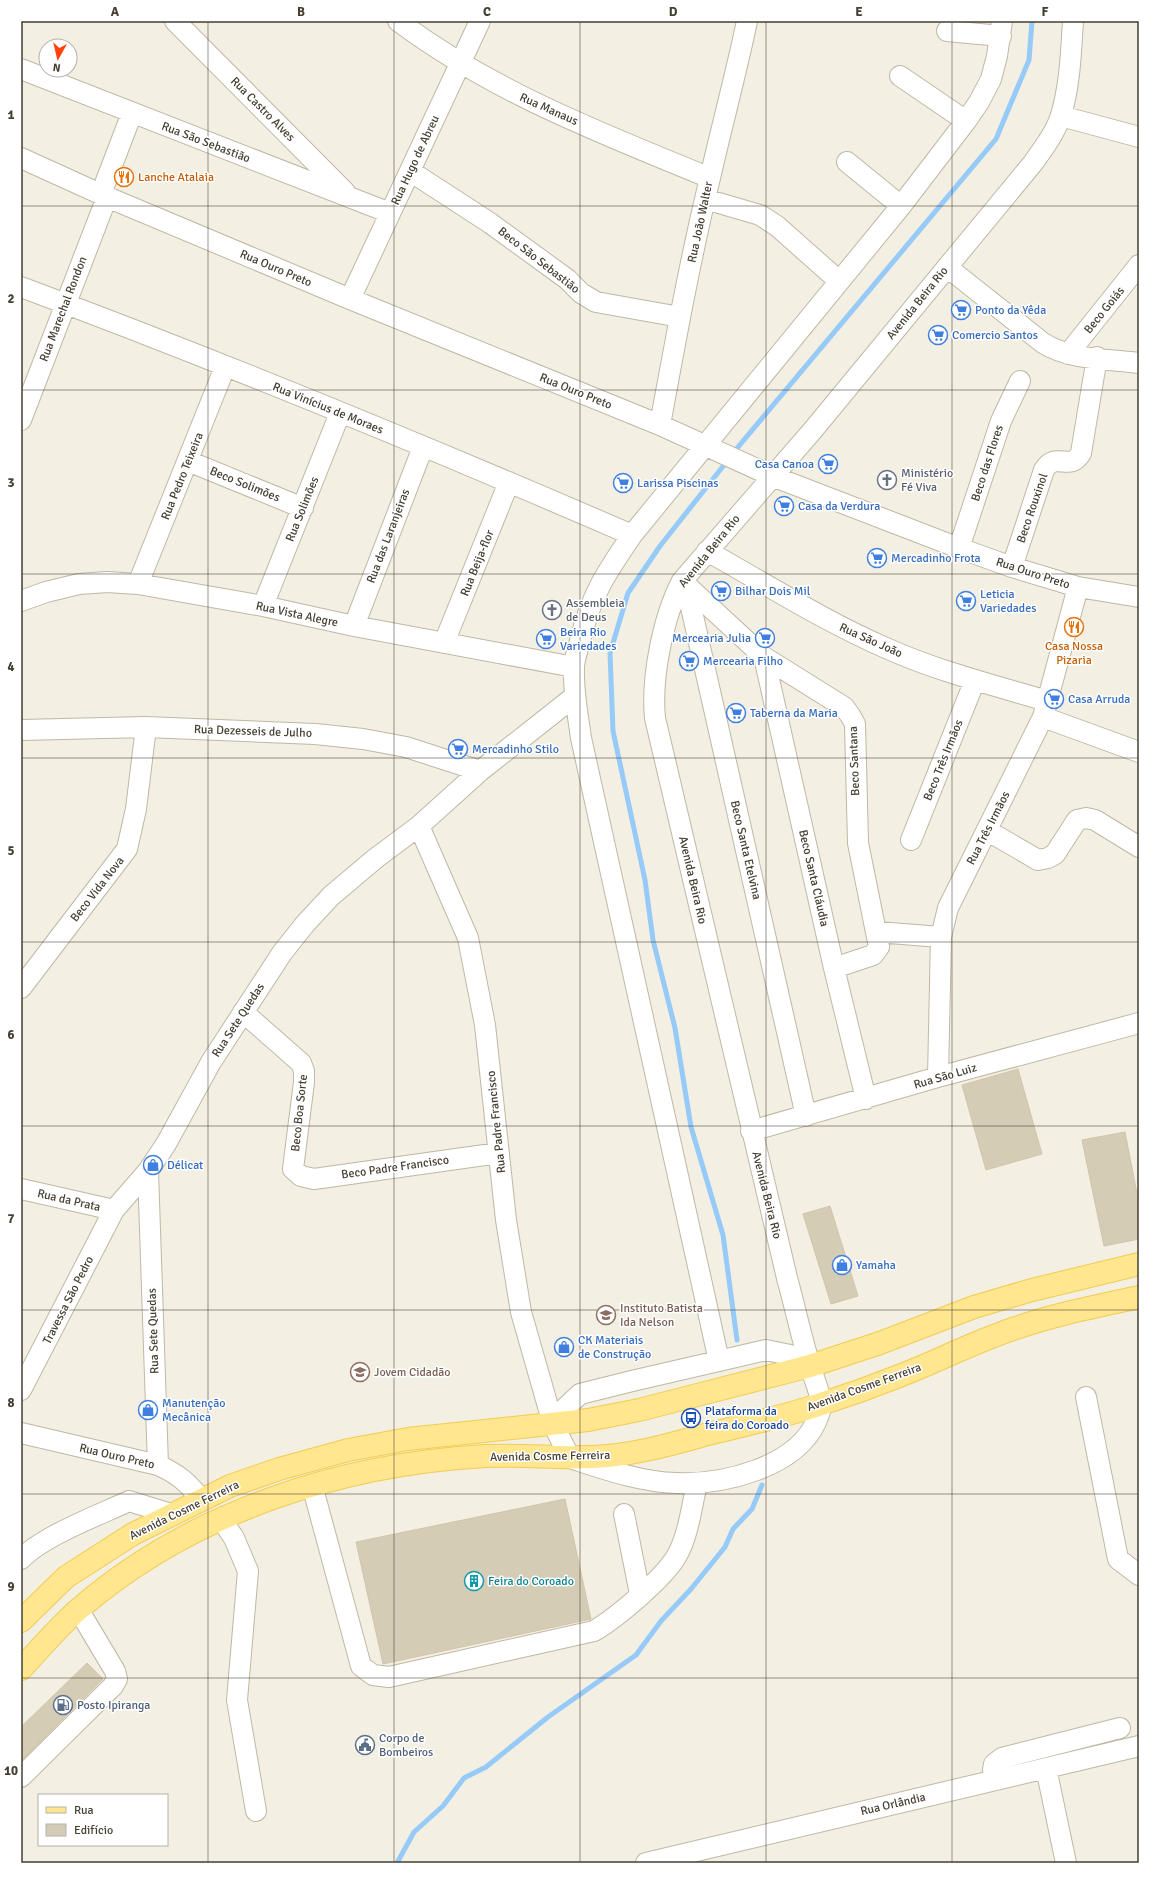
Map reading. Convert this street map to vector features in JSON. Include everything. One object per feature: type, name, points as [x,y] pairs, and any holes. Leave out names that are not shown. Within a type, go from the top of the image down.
[{"type":"main road","name":"Avenida Cosme Ferreira","points":[[21,1621],[66,1577],[133,1534],[230,1486],[280,1469],[348,1450],[408,1439],[588,1420],[639,1410],[810,1366],[880,1343],[974,1307],[1032,1290],[1139,1264]]},
{"type":"main road","name":"Avenida Cosme Ferreira","points":[[21,1669],[78,1609],[126,1572],[184,1537],[251,1505],[312,1485],[379,1470],[442,1460],[516,1456],[570,1458],[608,1456],[646,1449],[822,1404],[900,1376],[982,1340],[1015,1328],[1073,1311],[1139,1296]]},
{"type":"street","name":"Rua Castro Alves","points":[[175,21],[350,197]]},
{"type":"street","name":"Rua Manaus","points":[[398,21],[461,63],[518,96],[710,178]]},
{"type":"street","name":"Rua Hugo de Abreu","points":[[350,300],[480,21]]},
{"type":"street","name":"Rua João Walter","points":[[660,425],[680,317],[705,199],[736,77],[747,21]]},
{"type":"street","name":"Avenida Beira Rio","points":[[822,1404],[810,1366],[751,1131],[655,718],[654,689],[656,672],[672,603],[684,583],[707,551],[767,473],[813,430],[1033,163],[1046,144],[1061,116],[1068,77],[1073,21]]},
{"type":"street","points":[[719,1361],[581,738],[575,696],[574,667],[592,598],[605,573],[632,535],[901,206],[979,102],[991,79],[1002,28],[947,30]]},
{"type":"street","name":"Rua São Sebastião","points":[[21,69],[390,213]]},
{"type":"street","points":[[900,76],[966,121]]},
{"type":"street","name":"Rua Marechal Rondon","points":[[21,420],[25,396],[65,303],[132,113]]},
{"type":"street","points":[[1061,116],[1139,137]]},
{"type":"street","name":"Rua Ouro Preto","points":[[21,158],[104,196],[350,300],[660,425],[767,473],[959,548],[1012,566],[1078,587],[1139,597]]},
{"type":"street","points":[[847,162],[901,206]]},
{"type":"street","name":"Beco São Sebastião","points":[[410,171],[490,223],[567,278],[581,293],[596,302],[680,317]]},
{"type":"street","points":[[705,199],[760,215],[772,222],[792,237],[839,281]]},
{"type":"street","points":[[947,266],[1055,350],[1068,354],[1139,363]]},
{"type":"street","name":"Beco Goiás","points":[[1068,354],[1136,275]]},
{"type":"street","name":"Rua Vinícius de Moraes","points":[[21,286],[340,413],[509,482],[632,535]]},
{"type":"street","name":"Beco Rouxinol","points":[[1012,566],[1044,470],[1048,464],[1053,461],[1073,462],[1081,453],[1097,358]]},
{"type":"street","name":"Rua Pedro Teixeira","points":[[138,584],[225,367]]},
{"type":"street","name":"Beco das Flores","points":[[959,548],[1000,421],[1020,381]]},
{"type":"street","name":"Rua Solimões","points":[[263,606],[340,413]]},
{"type":"street","name":"Rua das Laranjeiras","points":[[354,626],[423,447]]},
{"type":"street","name":"Beco Solimões","points":[[188,461],[302,508]]},
{"type":"street","name":"Rua Beija-flor","points":[[444,644],[509,482]]},
{"type":"street","name":"Rua São João","points":[[707,551],[845,629],[887,649],[975,680],[1045,709],[1139,752]]},
{"type":"street","name":"Rua Vista Alegre","points":[[21,601],[46,592],[79,584],[107,582],[138,584],[263,606],[444,644],[574,667]]},
{"type":"street","name":"Beco Santana","points":[[684,583],[764,656],[844,707],[855,724],[858,843],[879,948],[873,955],[834,968]]},
{"type":"street","name":"Beco Santa Etelvina","points":[[684,583],[806,1116]]},
{"type":"street","name":"Rua Três Irmãos","points":[[938,1077],[941,937],[948,908],[960,882],[988,831],[1045,709],[1078,587]]},
{"type":"street","name":"Beco Santa Cláudia","points":[[764,656],[834,968],[866,1099]]},
{"type":"street","name":"Beco Três Irmãos","points":[[911,840],[975,680]]},
{"type":"street","name":"Rua Sete Quedas","points":[[158,1465],[148,1171],[166,1144],[211,1062],[242,1012],[282,953],[305,924],[331,896],[376,858],[419,826],[480,771],[575,696]]},
{"type":"street","name":"Rua Dezesseis de Julho","points":[[21,730],[146,727],[268,731],[363,739],[406,748],[480,771]]},
{"type":"street","name":"Beco Vida Nova","points":[[21,988],[105,876],[118,863],[127,849],[136,809],[146,727]]},
{"type":"street","points":[[988,831],[1038,860],[1048,858],[1056,854],[1077,820],[1086,818],[1095,820],[1139,847]]},
{"type":"street","name":"Rua Padre Francisco","points":[[419,826],[468,938],[478,981],[485,1025],[513,1267],[521,1312],[553,1424],[570,1458]]},
{"type":"street","points":[[877,932],[941,937]]},
{"type":"street","name":"Beco Boa Sorte","points":[[242,1012],[301,1062],[304,1071],[293,1169]]},
{"type":"street","name":"Rua São Luiz","points":[[751,1131],[938,1077],[1139,1023]]},
{"type":"street","name":"Beco Padre Francisco","points":[[293,1169],[301,1176],[314,1179],[499,1153]]},
{"type":"street","name":"Rua da Prata","points":[[21,1189],[114,1210],[148,1171]]},
{"type":"street","name":"Travessa São Pedro","points":[[21,1390],[114,1210]]},
{"type":"street","points":[[553,1424],[564,1409],[580,1394],[766,1350],[790,1355],[810,1366]]},
{"type":"street","points":[[1086,1397],[1118,1559],[1139,1575]]},
{"type":"street","points":[[570,1458],[640,1478],[676,1483],[697,1483],[748,1472],[769,1465],[786,1456],[799,1446],[812,1430],[817,1421],[822,1404]]},
{"type":"street","name":"Rua Ouro Preto","points":[[21,1433],[158,1465],[178,1475],[189,1484],[202,1499]]},
{"type":"street","points":[[312,1485],[361,1666],[372,1675],[389,1677],[594,1631],[608,1623],[662,1575],[677,1556],[684,1536],[697,1483]]},
{"type":"street","points":[[21,1559],[29,1550],[77,1524],[130,1501],[171,1514]]},
{"type":"street","points":[[624,1514],[640,1594]]},
{"type":"street","points":[[221,1519],[234,1538],[248,1571],[237,1700],[256,1811]]},
{"type":"street","points":[[21,1777],[113,1686],[117,1679],[115,1671],[78,1609]]},
{"type":"street","points":[[996,1780],[993,1770],[994,1764],[1002,1758],[1120,1728]]},
{"type":"street","name":"Rua Orlândia","points":[[646,1863],[1139,1746]]},
{"type":"street","points":[[1046,1768],[1066,1863]]},
{"type":"building","points":[[1018,1069],[1042,1154],[986,1170],[962,1085]]},
{"type":"building","points":[[1125,1132],[1139,1204],[1139,1239],[1104,1246],[1082,1140]]},
{"type":"building","points":[[830,1206],[858,1296],[831,1304],[803,1214]]},
{"type":"building","name":"Feira do Coroado","points":[[565,1499],[591,1619],[383,1664],[356,1542]]},
{"type":"building","name":"Posto Ipiranga","points":[[87,1663],[103,1679],[21,1761],[21,1727]]},
{"type":"waterway","points":[[733,453],[996,139],[1029,60],[1032,21]]},
{"type":"waterway","points":[[728,460],[660,546],[628,593],[610,653],[613,731],[645,880],[653,940],[675,1028],[691,1127],[723,1235],[737,1340]]},
{"type":"waterway","points":[[397,1863],[414,1832],[443,1806],[464,1778],[486,1767],[548,1717],[636,1655],[661,1621],[691,1589],[725,1547],[733,1529],[752,1509],[762,1485]]},
{"type":"place","name":"Lanche Atalaia","points":[[124,177]]},
{"type":"place","name":"Ponto da Yêda","points":[[961,310]]},
{"type":"place","name":"Comercio Santos","points":[[938,335]]},
{"type":"place","name":"Casa Canoa","points":[[828,464]]},
{"type":"place","name":"Ministério Fé Viva","points":[[887,480]]},
{"type":"place","name":"Larissa Piscinas","points":[[623,483]]},
{"type":"place","name":"Casa da Verdura","points":[[784,506]]},
{"type":"place","name":"Mercadinho Frota","points":[[877,558]]},
{"type":"place","name":"Bilhar Dois Mil","points":[[721,591]]},
{"type":"place","name":"Leticia Variedades","points":[[966,601]]},
{"type":"place","name":"Assembleia de Deus","points":[[552,610]]},
{"type":"place","name":"Casa Nossa Pizaria","points":[[1074,627]]},
{"type":"place","name":"Mercearia Julia","points":[[765,638]]},
{"type":"place","name":"Beira Rio Variedades","points":[[546,639]]},
{"type":"place","name":"Mercearia Filho","points":[[689,661]]},
{"type":"place","name":"Casa Arruda","points":[[1054,699]]},
{"type":"place","name":"Taberna da Maria","points":[[736,713]]},
{"type":"place","name":"Mercadinho Stilo","points":[[458,749]]},
{"type":"place","name":"Délicat","points":[[153,1165]]},
{"type":"place","name":"Yamaha","points":[[842,1265]]},
{"type":"place","name":"Instituto Batista Ida Nelson","points":[[606,1315]]},
{"type":"place","name":"CK Materiais de Construção","points":[[564,1347]]},
{"type":"place","name":"Jovem Cidadão","points":[[360,1372]]},
{"type":"place","name":"Manutenção Mecânica","points":[[148,1410]]},
{"type":"place","name":"Plataforma da feira do Coroado","points":[[691,1418]]},
{"type":"place","name":"Feira do Coroado","points":[[474,1581]]},
{"type":"place","name":"Posto Ipiranga","points":[[63,1705]]},
{"type":"place","name":"Corpo de Bombeiros","points":[[365,1745]]}]
